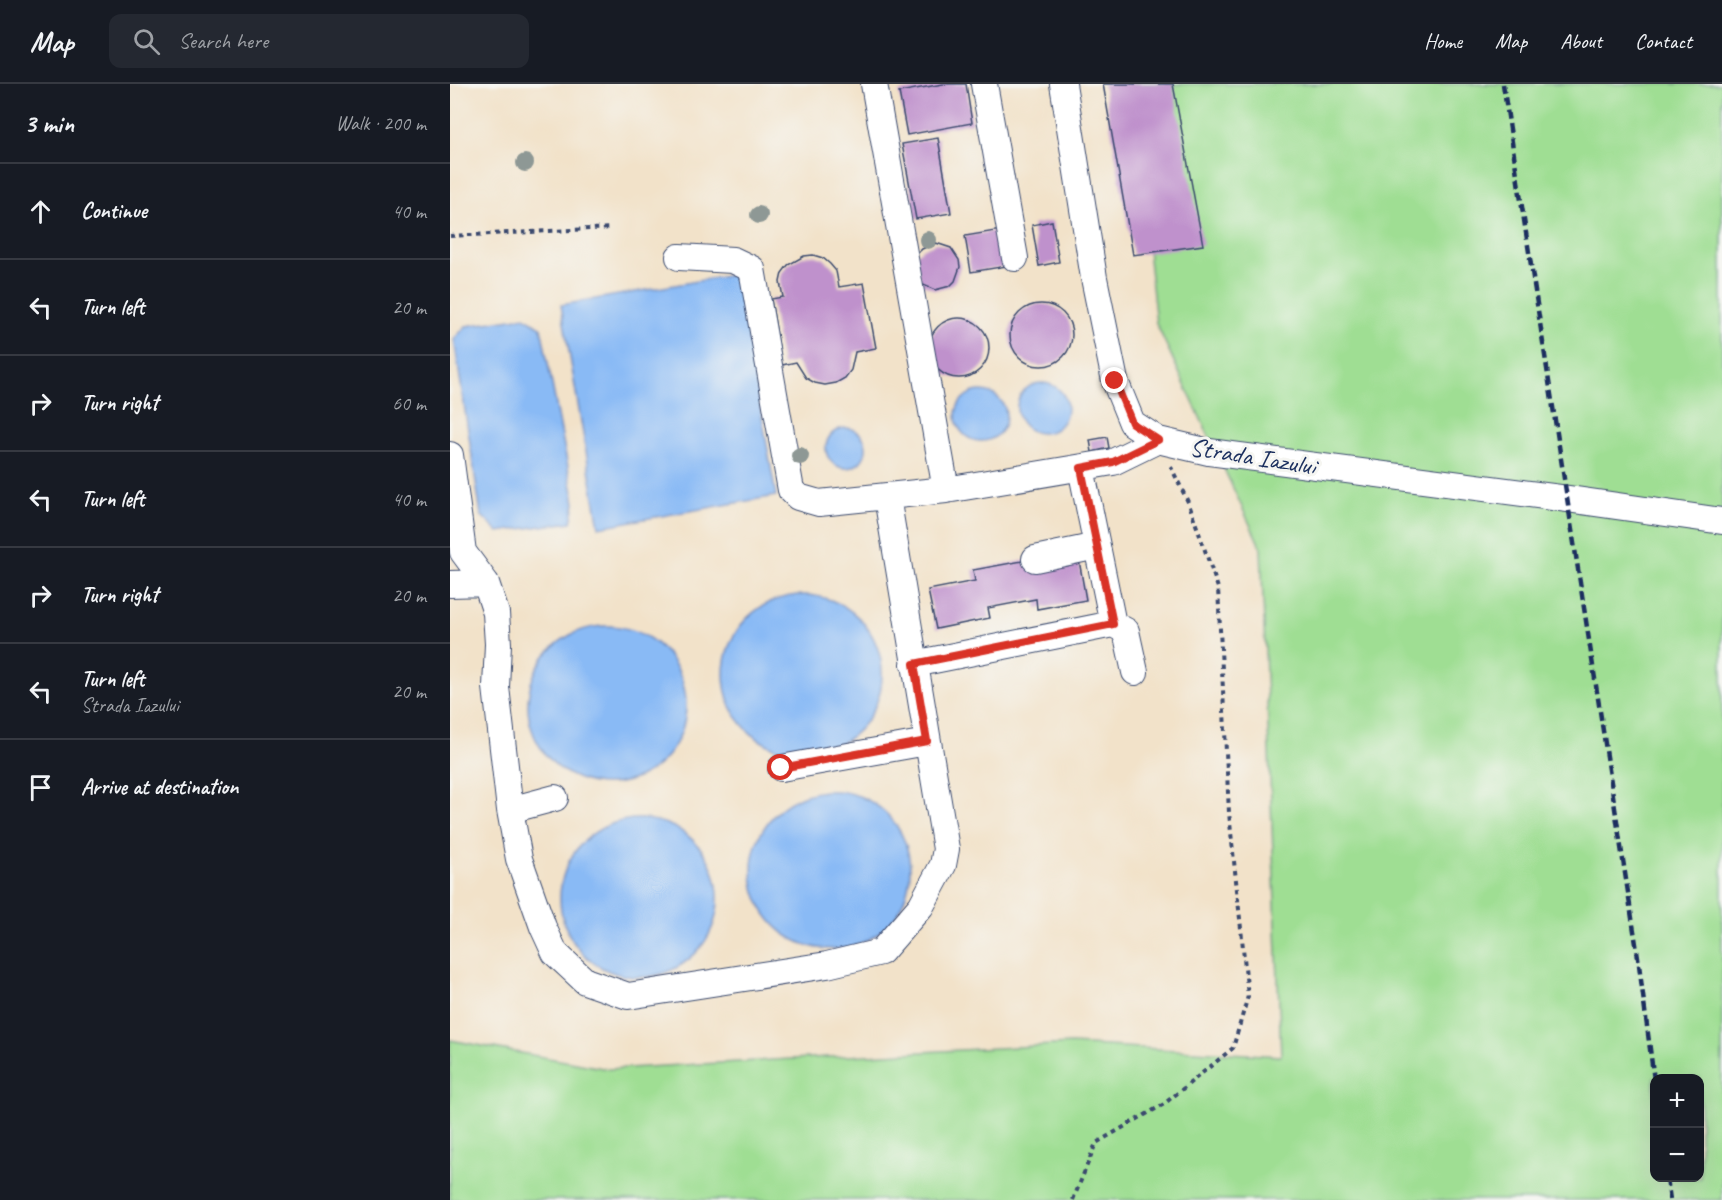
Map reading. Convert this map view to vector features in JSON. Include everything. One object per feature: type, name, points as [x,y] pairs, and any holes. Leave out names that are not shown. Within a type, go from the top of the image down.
[{"type":"lane","points":[[874,84],[946,490]]},
{"type":"lane","points":[[984,84],[1016,258]]},
{"type":"lane","name":"Strada Iazului","points":[[1063,84],[1094,278],[1115,381],[1132,423],[1158,440],[1209,452],[1722,521]]},
{"type":"lane","points":[[679,256],[733,260],[752,269],[791,490],[798,497],[819,503],[946,490],[1113,462],[1158,440]]},
{"type":"lane","points":[[450,455],[464,552],[486,583],[496,613],[498,644],[496,687],[510,810],[519,859],[543,927],[555,952],[585,981],[628,996],[827,965],[881,952],[921,906],[943,865],[946,849],[887,497]]},
{"type":"lane","points":[[1081,468],[1113,624]]},
{"type":"lane","points":[[1035,559],[1097,546]]},
{"type":"lane","points":[[450,584],[486,583]]},
{"type":"lane","points":[[914,664],[1113,624],[1126,632],[1135,672]]},
{"type":"lane","points":[[781,768],[927,741]]},
{"type":"lane","points":[[510,810],[555,798]]},
{"type":"path","points":[[450,236],[611,228]]},
{"type":"path","points":[[1073,1200],[1096,1143],[1164,1104],[1233,1048],[1248,996],[1229,813],[1218,588],[1189,504],[1158,440]]},
{"type":"green space","points":[[1130,84],[1722,84],[1722,1200],[450,1200],[450,1040],[608,1069],[1071,1044],[1281,1056],[1261,548],[1156,323]]},
{"type":"water","points":[[737,274],[776,496],[599,527],[561,305]]},
{"type":"water","points":[[524,317],[541,327],[575,503],[571,522],[498,532],[481,515],[454,339],[466,326]]},
{"type":"water","points":[[1037,383],[1047,383],[1060,390],[1067,403],[1067,413],[1060,426],[1047,433],[1037,433],[1028,429],[1021,422],[1017,413],[1017,403],[1021,394],[1028,387]]},
{"type":"water","points":[[976,391],[986,391],[999,398],[1006,411],[1006,421],[999,434],[986,441],[976,441],[967,437],[960,430],[956,421],[956,411],[960,402],[967,395]]},
{"type":"water","points":[[846,428],[860,434],[866,448],[860,462],[846,468],[832,462],[826,448],[832,434]]},
{"type":"water","points":[[803,595],[833,601],[859,618],[876,644],[882,674],[876,704],[859,730],[833,747],[803,753],[773,747],[747,730],[730,704],[724,674],[730,644],[747,618],[773,601]]},
{"type":"water","points":[[607,626],[637,632],[651,639],[663,649],[673,661],[680,675],[686,705],[680,735],[673,749],[663,761],[651,771],[637,778],[607,784],[577,778],[563,771],[551,761],[541,749],[534,735],[528,705],[534,675],[541,661],[551,649],[563,639],[577,632]]},
{"type":"water","points":[[831,791],[861,797],[875,804],[887,814],[897,826],[904,840],[910,870],[904,900],[897,914],[887,926],[875,936],[861,943],[831,949],[801,943],[787,936],[775,926],[765,914],[758,900],[752,870],[758,840],[765,826],[775,814],[787,804],[801,797]]},
{"type":"water","points":[[639,819],[669,825],[695,842],[712,868],[718,898],[712,928],[695,954],[669,971],[639,977],[609,971],[583,954],[566,928],[560,898],[566,868],[583,842],[609,825]]},
{"type":"building","points":[[943,84],[966,84],[972,123],[907,135],[899,92]]},
{"type":"building","points":[[1103,84],[1173,84],[1203,245],[1133,255]]},
{"type":"building","points":[[938,138],[951,213],[916,219],[902,144]]},
{"type":"building","points":[[1052,221],[1059,262],[1039,266],[1032,225]]},
{"type":"building","points":[[1001,230],[1007,266],[971,272],[965,236]]},
{"type":"building","points":[[936,243],[951,248],[959,260],[960,267],[955,281],[950,286],[935,290],[921,284],[916,255],[922,249]]},
{"type":"building","points":[[813,255],[823,258],[836,271],[839,287],[864,283],[876,348],[855,352],[851,370],[845,378],[825,385],[806,378],[796,362],[782,365],[771,299],[783,297],[780,282],[782,273],[788,265],[804,256]]},
{"type":"building","points":[[1041,304],[1053,306],[1063,313],[1070,323],[1072,335],[1070,347],[1063,357],[1053,364],[1041,366],[1029,364],[1019,357],[1012,347],[1010,335],[1012,323],[1019,313],[1029,306]]},
{"type":"building","points":[[959,318],[980,327],[989,348],[980,369],[959,378],[938,369],[929,348],[938,327]]},
{"type":"building","points":[[1107,437],[1109,448],[1092,452],[1090,440]]},
{"type":"building","points":[[1028,560],[1079,560],[1086,600],[1037,609],[1036,599],[988,608],[990,618],[936,629],[928,590],[975,581],[973,570]]},
{"type":"railway","points":[[1503,84],[1638,957],[1653,1074]]},
{"type":"railway","points":[[1668,1182],[1670,1200]]},
{"type":"route","points":[[781,768],[927,741],[914,664],[1113,624],[1081,468],[1113,462],[1158,440],[1132,423],[1115,381]]}]
